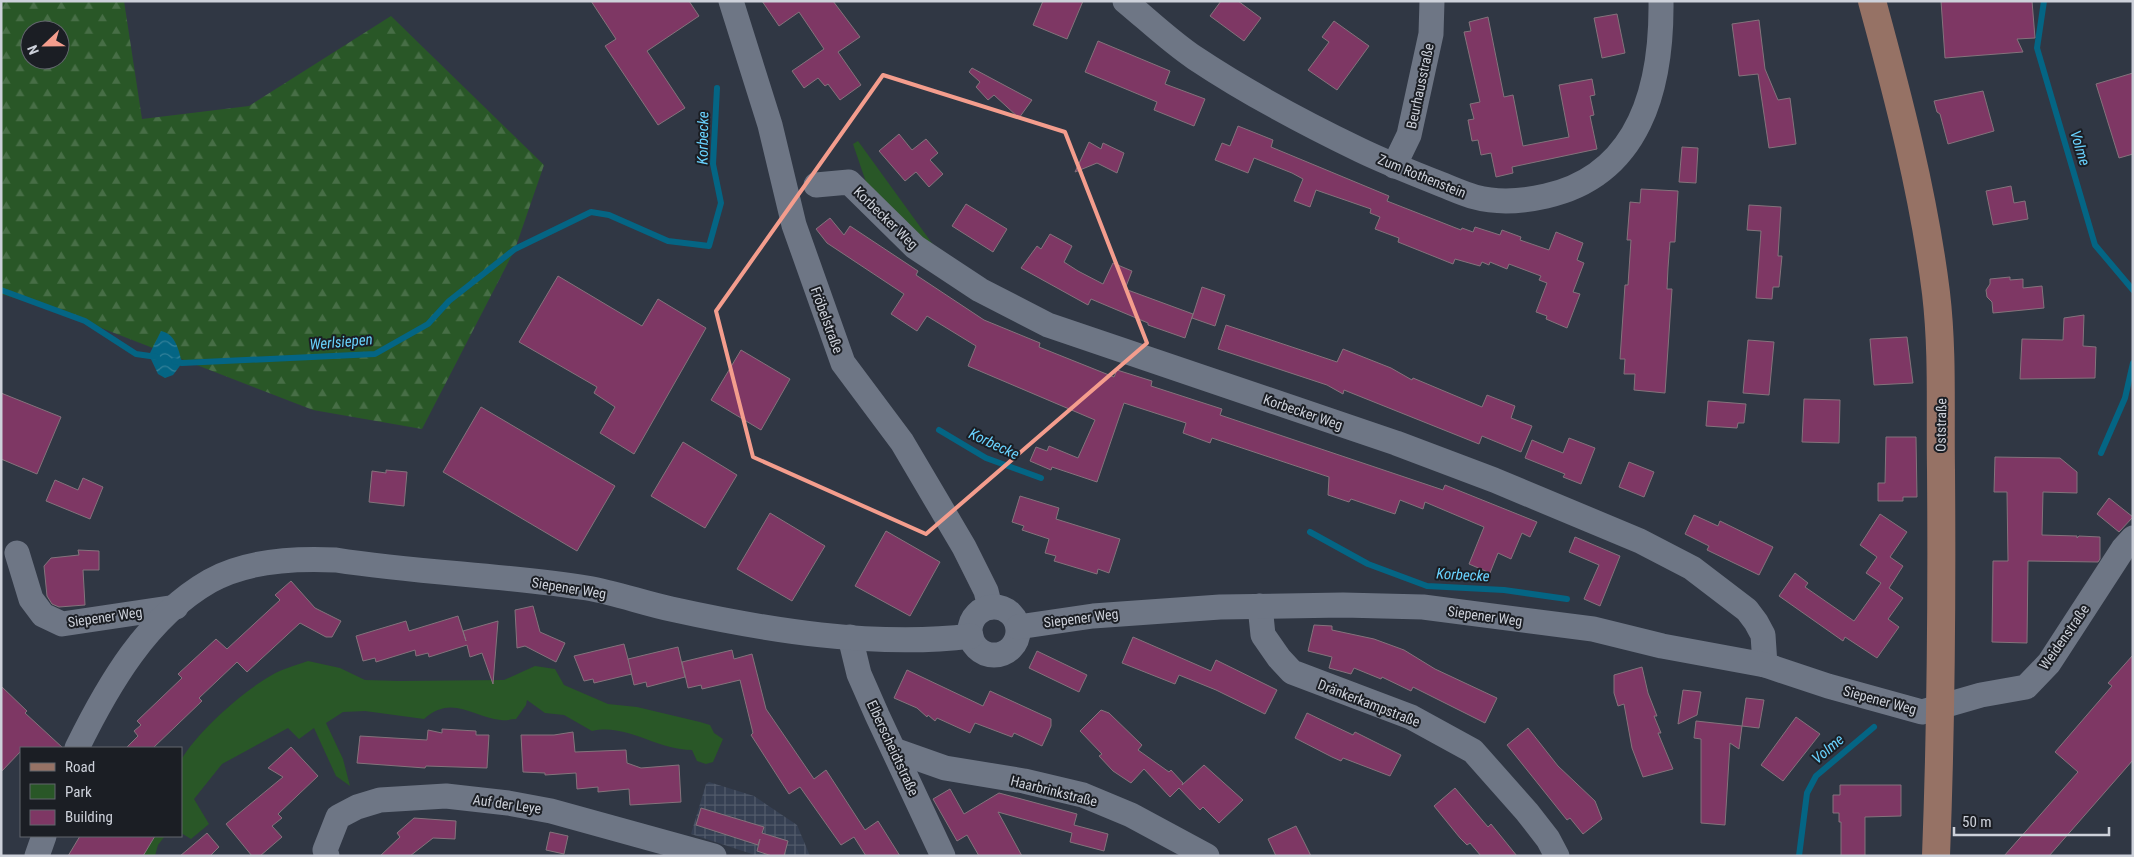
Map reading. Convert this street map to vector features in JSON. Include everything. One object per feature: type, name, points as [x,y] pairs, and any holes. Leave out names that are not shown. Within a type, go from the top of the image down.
[{"type":"main road","name":"Oststraße","points":[[1872,1],[1906,133],[1936,292],[1942,354],[1941,706],[1936,856]]},
{"type":"street","name":"Fröbelstraße","points":[[731,1],[770,125],[794,225],[843,363],[902,442],[964,547],[986,592],[990,607]]},
{"type":"street","name":"Zum Rothenstein","points":[[1125,1],[1194,57],[1274,108],[1394,166],[1475,198],[1525,201],[1564,192],[1599,173],[1622,153],[1638,128],[1653,81],[1661,29],[1661,1]]},
{"type":"street","name":"Beurhausstraße","points":[[1394,166],[1410,136],[1431,34],[1432,1]]},
{"type":"street","name":"Korbecker Weg","points":[[816,185],[849,182],[915,247],[980,290],[1048,325],[1396,443],[1494,480],[1657,550],[1692,568],[1747,610],[1763,635],[1764,665]]},
{"type":"street","name":"Weidenstraße","points":[[1941,706],[1981,695],[2026,687],[2049,663],[2123,549],[2133,538]]},
{"type":"street","name":"Siepener Weg","points":[[17,552],[31,600],[43,615],[62,624],[176,607]]},
{"type":"street","name":"Siepener Weg","points":[[78,747],[104,696],[131,656],[152,628],[176,607],[210,581],[249,567],[298,558],[336,560],[588,588],[672,609],[756,626],[850,637],[929,640],[970,636]]},
{"type":"street","name":"Siepener Weg","points":[[1018,627],[1093,616],[1260,606],[1423,607],[1593,629],[1662,646],[1764,665],[1799,678],[1922,712],[1941,706]]},
{"type":"street","name":"Dränkerkampstraße","points":[[1260,606],[1263,635],[1279,658],[1292,672],[1411,717],[1473,751],[1527,812],[1548,839],[1557,856]]},
{"type":"street","points":[[990,607],[1000,607],[1008,611],[1018,627],[1017,638],[1012,648],[1003,654],[992,655],[983,652],[975,646],[970,636],[974,618],[981,611],[990,607]]},
{"type":"street","name":"Elberscheidtstraße","points":[[850,637],[859,674],[943,856]]},
{"type":"street","name":"Haarbrinkstraße","points":[[894,750],[945,768],[1083,795],[1131,815],[1207,856]]},
{"type":"street","name":"Auf der Leye","points":[[327,856],[325,850],[338,817],[357,807],[380,800],[421,796],[508,802],[551,811],[714,856]]},
{"type":"street","points":[[37,856],[44,837]]},
{"type":"highlighted area","points":[[883,75],[1065,132],[1147,343],[926,534],[753,457],[716,311]]},
{"type":"shaded area","points":[[709,782],[754,796],[797,825],[810,856],[758,856],[691,834],[706,784]]},
{"type":"green space","points":[[1,1],[124,1],[142,119],[249,106],[391,16],[544,165],[515,249],[422,429],[313,410],[55,310],[1,294]]},
{"type":"green space","points":[[858,141],[942,257],[870,194],[853,144]]},
{"type":"green space","points":[[308,661],[340,668],[365,680],[399,681],[504,680],[535,666],[555,669],[564,685],[608,704],[637,707],[710,725],[714,733],[723,739],[713,762],[706,764],[697,761],[692,750],[666,746],[630,733],[605,730],[592,731],[564,715],[545,713],[527,700],[526,705],[516,719],[505,720],[453,708],[444,708],[424,719],[365,711],[343,712],[326,723],[343,759],[350,786],[336,776],[314,728],[299,739],[288,728],[222,764],[194,799],[209,824],[191,839],[182,834],[182,759],[198,737],[222,713],[260,682],[285,669]]},
{"type":"green space","points":[[154,837],[164,837],[158,845],[155,856],[143,856]]},
{"type":"water","points":[[161,331],[173,339],[178,348],[182,363],[173,375],[165,378],[158,374],[149,355]]},
{"type":"building","points":[[591,1],[689,1],[699,16],[647,51],[685,108],[658,125],[605,46],[616,39]]},
{"type":"building","points":[[762,1],[833,1],[860,37],[838,52],[861,85],[840,100],[828,84],[825,86],[818,78],[804,88],[792,71],[824,49],[799,12],[779,26]]},
{"type":"building","points":[[1043,1],[1083,1],[1067,39],[1033,25]]},
{"type":"building","points":[[1221,1],[1238,1],[1261,18],[1244,41],[1210,16]]},
{"type":"building","points":[[1941,1],[2032,1],[2035,38],[2017,39],[2023,52],[1945,58]]},
{"type":"building","points":[[1617,14],[1625,53],[1602,58],[1594,18]]},
{"type":"building","points":[[1488,17],[1504,97],[1513,95],[1523,146],[1569,137],[1559,85],[1592,79],[1595,95],[1590,96],[1594,115],[1590,116],[1597,149],[1512,167],[1513,173],[1496,177],[1491,153],[1481,155],[1478,140],[1472,141],[1468,120],[1474,119],[1470,104],[1480,102],[1464,32],[1471,31],[1469,22]]},
{"type":"building","points":[[1759,20],[1765,69],[1778,100],[1790,98],[1796,144],[1769,148],[1758,74],[1739,76],[1732,24]]},
{"type":"building","points":[[1334,21],[1369,46],[1337,90],[1308,70],[1329,42],[1322,37]]},
{"type":"building","points":[[1098,41],[1170,71],[1165,84],[1205,99],[1194,126],[1154,110],[1157,102],[1085,72]]},
{"type":"building","points":[[972,68],[1032,100],[1019,118],[994,95],[988,100],[976,87],[980,82],[969,72]]},
{"type":"building","points":[[2133,73],[2133,154],[2119,158],[2096,84]]},
{"type":"building","points":[[1983,91],[1994,131],[1948,144],[1940,114],[1937,112],[1934,101]]},
{"type":"building","points":[[1238,126],[1273,140],[1271,147],[1389,196],[1387,201],[1461,230],[1462,228],[1473,232],[1475,227],[1500,235],[1502,230],[1521,237],[1520,240],[1549,250],[1556,232],[1583,243],[1577,260],[1584,263],[1573,292],[1580,294],[1567,328],[1546,319],[1547,316],[1536,312],[1547,283],[1539,280],[1541,276],[1509,264],[1507,269],[1490,262],[1489,265],[1482,262],[1480,266],[1455,259],[1453,264],[1398,242],[1399,238],[1375,229],[1380,217],[1370,213],[1371,209],[1316,190],[1310,207],[1294,201],[1303,179],[1292,173],[1254,158],[1248,173],[1215,160],[1222,143],[1230,146]]},
{"type":"building","points":[[899,134],[912,150],[926,139],[938,153],[930,160],[943,174],[929,187],[916,172],[905,181],[879,151]]},
{"type":"building","points":[[1089,142],[1101,149],[1103,143],[1124,153],[1117,173],[1097,163],[1075,172]]},
{"type":"building","points":[[1682,147],[1698,148],[1696,183],[1679,182]]},
{"type":"building","points":[[2011,186],[2014,203],[2025,201],[2028,219],[1993,225],[1986,191]]},
{"type":"building","points":[[1641,189],[1678,191],[1675,242],[1670,242],[1668,268],[1667,289],[1672,289],[1665,393],[1634,390],[1635,374],[1624,374],[1625,359],[1620,359],[1625,285],[1628,285],[1631,240],[1627,240],[1630,202],[1640,203]]},
{"type":"building","points":[[966,204],[1007,229],[993,252],[952,226]]},
{"type":"building","points":[[1749,205],[1781,207],[1778,256],[1782,256],[1779,287],[1773,287],[1772,299],[1756,298],[1761,231],[1747,230]]},
{"type":"building","points":[[830,218],[844,235],[850,226],[918,271],[916,275],[984,320],[1040,343],[1039,347],[1114,377],[1117,370],[1152,381],[1151,386],[1222,409],[1220,415],[1443,490],[1445,485],[1537,522],[1530,537],[1522,533],[1511,559],[1498,553],[1490,573],[1469,564],[1484,527],[1425,502],[1423,509],[1400,500],[1395,514],[1351,499],[1349,502],[1328,495],[1329,477],[1212,438],[1210,443],[1183,433],[1186,423],[1124,403],[1097,482],[1052,467],[1051,470],[1030,461],[1036,447],[1047,451],[1049,446],[1078,458],[1095,420],[968,366],[976,346],[927,316],[917,331],[891,314],[904,294],[827,243],[816,229]]},
{"type":"building","points":[[1050,234],[1072,246],[1064,262],[1078,271],[1103,284],[1113,263],[1132,271],[1125,289],[1193,314],[1185,338],[1148,325],[1148,323],[1091,299],[1088,305],[1021,268],[1037,246],[1041,249]]},
{"type":"building","points":[[558,276],[642,326],[658,299],[706,328],[634,454],[600,433],[615,407],[594,393],[597,387],[519,342]]},
{"type":"building","points":[[2010,277],[2010,280],[2023,279],[2023,288],[2042,286],[2044,308],[1993,313],[1992,302],[1987,297],[1986,290],[1990,284],[1990,279]]},
{"type":"building","points":[[1202,287],[1225,295],[1215,326],[1192,318]]},
{"type":"building","points":[[2084,315],[2083,346],[2096,347],[2095,378],[2020,379],[2022,339],[2063,340],[2064,318]]},
{"type":"building","points":[[1226,325],[1337,362],[1343,349],[1391,368],[1412,380],[1413,378],[1482,407],[1487,395],[1515,406],[1511,418],[1532,426],[1521,452],[1482,436],[1479,444],[1344,390],[1343,394],[1327,385],[1218,349]]},
{"type":"building","points":[[1907,337],[1913,383],[1874,385],[1870,339]]},
{"type":"building","points":[[1748,340],[1774,342],[1769,395],[1743,393]]},
{"type":"building","points":[[741,350],[790,379],[761,430],[711,400]]},
{"type":"building","points":[[1,393],[61,417],[37,474],[1,459]]},
{"type":"building","points":[[1804,399],[1840,400],[1839,443],[1802,442]]},
{"type":"building","points":[[1708,401],[1746,404],[1744,423],[1738,423],[1737,428],[1706,426]]},
{"type":"building","points":[[481,407],[615,486],[577,551],[443,472]]},
{"type":"building","points":[[1886,437],[1916,437],[1917,497],[1903,497],[1903,501],[1878,501],[1878,483],[1885,483]]},
{"type":"building","points":[[1569,438],[1595,448],[1581,484],[1563,477],[1565,474],[1525,458],[1532,440],[1563,453]]},
{"type":"building","points":[[683,442],[737,475],[705,528],[651,496]]},
{"type":"building","points":[[1995,457],[2060,458],[2077,472],[2077,493],[2043,492],[2042,535],[2077,536],[2077,538],[2079,536],[2100,537],[2100,559],[2098,562],[2028,561],[2027,643],[1992,642],[1993,561],[2008,561],[2007,492],[1994,492]]},
{"type":"building","points":[[1629,462],[1654,472],[1644,497],[1619,487]]},
{"type":"building","points":[[386,470],[407,472],[404,506],[369,502],[372,471],[386,473]]},
{"type":"building","points":[[83,478],[103,487],[90,519],[46,501],[55,480],[78,490]]},
{"type":"building","points":[[1020,496],[1059,508],[1056,519],[1120,539],[1109,573],[1098,569],[1097,574],[1054,561],[1056,556],[1045,553],[1049,539],[1022,530],[1024,526],[1012,522]]},
{"type":"building","points":[[2109,498],[2133,517],[2119,532],[2097,514]]},
{"type":"building","points":[[770,513],[825,546],[792,601],[737,569]]},
{"type":"building","points":[[1880,514],[1907,532],[1890,557],[1903,566],[1889,588],[1903,598],[1888,619],[1899,627],[1877,658],[1845,637],[1843,641],[1779,596],[1795,573],[1808,583],[1805,587],[1854,621],[1881,583],[1866,573],[1877,557],[1860,545]]},
{"type":"building","points":[[1694,515],[1718,526],[1720,521],[1773,547],[1759,575],[1707,550],[1709,546],[1685,534]]},
{"type":"building","points":[[886,531],[940,562],[910,616],[855,586]]},
{"type":"building","points":[[1575,537],[1620,556],[1600,606],[1584,599],[1599,565],[1569,552]]},
{"type":"building","points":[[78,550],[99,551],[99,570],[83,570],[85,605],[59,607],[52,604],[47,596],[44,566],[51,558],[79,555]]},
{"type":"building","points":[[291,581],[315,608],[341,621],[332,637],[326,637],[300,623],[247,672],[237,662],[199,698],[202,701],[154,747],[127,747],[138,736],[134,731],[141,725],[137,721],[182,678],[178,674],[216,639],[227,649],[280,600],[275,595]]},
{"type":"building","points":[[533,606],[540,632],[565,643],[556,662],[525,646],[517,648],[515,610]]},
{"type":"building","points":[[458,616],[466,641],[463,631],[498,621],[493,684],[482,653],[470,657],[467,645],[429,657],[428,653],[416,656],[415,650],[376,662],[375,658],[363,661],[356,636],[406,621],[409,631]]},
{"type":"building","points":[[1314,625],[1332,626],[1332,630],[1374,639],[1404,650],[1435,669],[1497,698],[1485,723],[1413,687],[1411,691],[1382,677],[1381,679],[1354,668],[1351,674],[1329,668],[1332,657],[1308,651]]},
{"type":"building","points":[[1133,637],[1211,671],[1216,660],[1277,690],[1265,714],[1216,690],[1179,675],[1175,684],[1122,663]]},
{"type":"building","points":[[624,644],[632,674],[594,683],[593,679],[584,681],[574,656]]},
{"type":"building","points":[[678,647],[685,677],[647,687],[646,682],[634,685],[628,659]]},
{"type":"building","points":[[732,650],[734,659],[752,654],[766,709],[814,779],[826,770],[865,830],[878,821],[900,856],[866,856],[854,837],[841,845],[800,787],[789,794],[751,735],[753,733],[740,680],[702,689],[701,685],[688,688],[682,662]]},
{"type":"building","points":[[1037,651],[1087,675],[1079,692],[1029,668]]},
{"type":"building","points":[[2133,655],[2133,760],[2049,856],[2004,856],[2078,772],[2055,752],[2112,686],[2108,683]]},
{"type":"building","points":[[1642,667],[1648,693],[1657,716],[1654,716],[1661,733],[1658,733],[1673,769],[1643,777],[1632,748],[1624,704],[1618,706],[1614,693],[1614,675]]},
{"type":"building","points":[[907,670],[983,706],[990,691],[1051,719],[1051,726],[1042,746],[1014,733],[1012,737],[975,723],[970,733],[937,718],[935,721],[928,715],[927,717],[917,708],[894,698]]},
{"type":"building","points":[[1,686],[27,711],[25,713],[62,747],[20,747],[20,752],[1,772]]},
{"type":"building","points":[[1683,690],[1701,692],[1697,715],[1678,724]]},
{"type":"building","points":[[1746,698],[1764,700],[1759,728],[1742,726]]},
{"type":"building","points":[[1101,710],[1109,713],[1142,745],[1138,750],[1169,772],[1171,770],[1183,783],[1182,785],[1204,765],[1243,800],[1219,823],[1203,807],[1200,810],[1179,788],[1170,797],[1144,769],[1131,783],[1113,771],[1099,756],[1102,754],[1080,731]]},
{"type":"building","points":[[1307,713],[1353,735],[1355,732],[1401,755],[1390,776],[1343,758],[1341,761],[1295,738]]},
{"type":"building","points":[[1796,717],[1820,734],[1783,781],[1761,765]]},
{"type":"building","points":[[1696,721],[1742,726],[1739,749],[1730,743],[1725,825],[1701,823],[1701,739],[1694,738]]},
{"type":"building","points":[[1528,728],[1558,766],[1595,801],[1602,819],[1583,834],[1570,818],[1567,820],[1507,745]]},
{"type":"building","points":[[442,729],[476,731],[476,735],[489,735],[487,768],[426,766],[425,768],[357,763],[360,736],[427,740],[428,730],[442,733]]},
{"type":"building","points":[[573,732],[575,752],[626,750],[627,763],[641,768],[679,765],[681,802],[630,805],[629,789],[598,792],[598,787],[577,789],[576,773],[545,775],[545,773],[523,772],[521,735],[554,735]]},
{"type":"building","points":[[291,747],[318,776],[278,814],[282,818],[272,826],[282,837],[260,856],[252,856],[226,824],[283,777],[268,768]]},
{"type":"building","points":[[1840,785],[1901,785],[1901,816],[1865,817],[1865,856],[1841,856],[1841,822],[1839,822],[1839,813],[1833,813],[1833,795],[1840,795]]},
{"type":"building","points":[[1455,788],[1488,827],[1491,824],[1517,856],[1481,856],[1470,843],[1467,845],[1460,838],[1434,806]]},
{"type":"building","points":[[950,789],[964,814],[999,793],[1077,814],[1074,825],[1108,834],[1104,851],[1070,842],[1072,833],[998,812],[1022,856],[979,856],[967,835],[957,841],[933,799]]},
{"type":"building","points":[[701,808],[764,827],[762,833],[788,841],[784,856],[772,856],[757,851],[760,839],[758,845],[696,825]]},
{"type":"building","points":[[414,818],[456,821],[455,839],[433,838],[410,856],[380,856],[400,837],[397,833]]},
{"type":"building","points":[[1296,826],[1311,856],[1276,856],[1268,839]]},
{"type":"building","points":[[550,832],[568,836],[564,854],[546,850]]},
{"type":"building","points":[[207,833],[219,847],[210,856],[180,856]]},
{"type":"building","points":[[79,837],[154,837],[143,856],[68,856]]},
{"type":"waterway","name":"Volme","points":[[2044,1],[2037,48],[2095,245],[2133,290]]},
{"type":"waterway","name":"Werlsiepen","points":[[174,361],[182,363],[375,354],[428,324],[449,301],[515,249],[591,212],[609,215],[668,241],[709,246],[721,203],[713,164],[717,88]]},
{"type":"waterway","name":"Werlsiepen","points":[[1,290],[85,321],[136,354],[157,357]]},
{"type":"waterway","name":"Volme","points":[[2101,453],[2125,398],[2133,363]]},
{"type":"waterway","name":"Korbecke","points":[[939,430],[986,458],[1041,478]]},
{"type":"waterway","name":"Korbecke","points":[[1310,532],[1368,564],[1427,586],[1504,590],[1567,599]]},
{"type":"waterway","name":"Volme","points":[[1799,856],[1807,793],[1816,776],[1874,727]]}]
